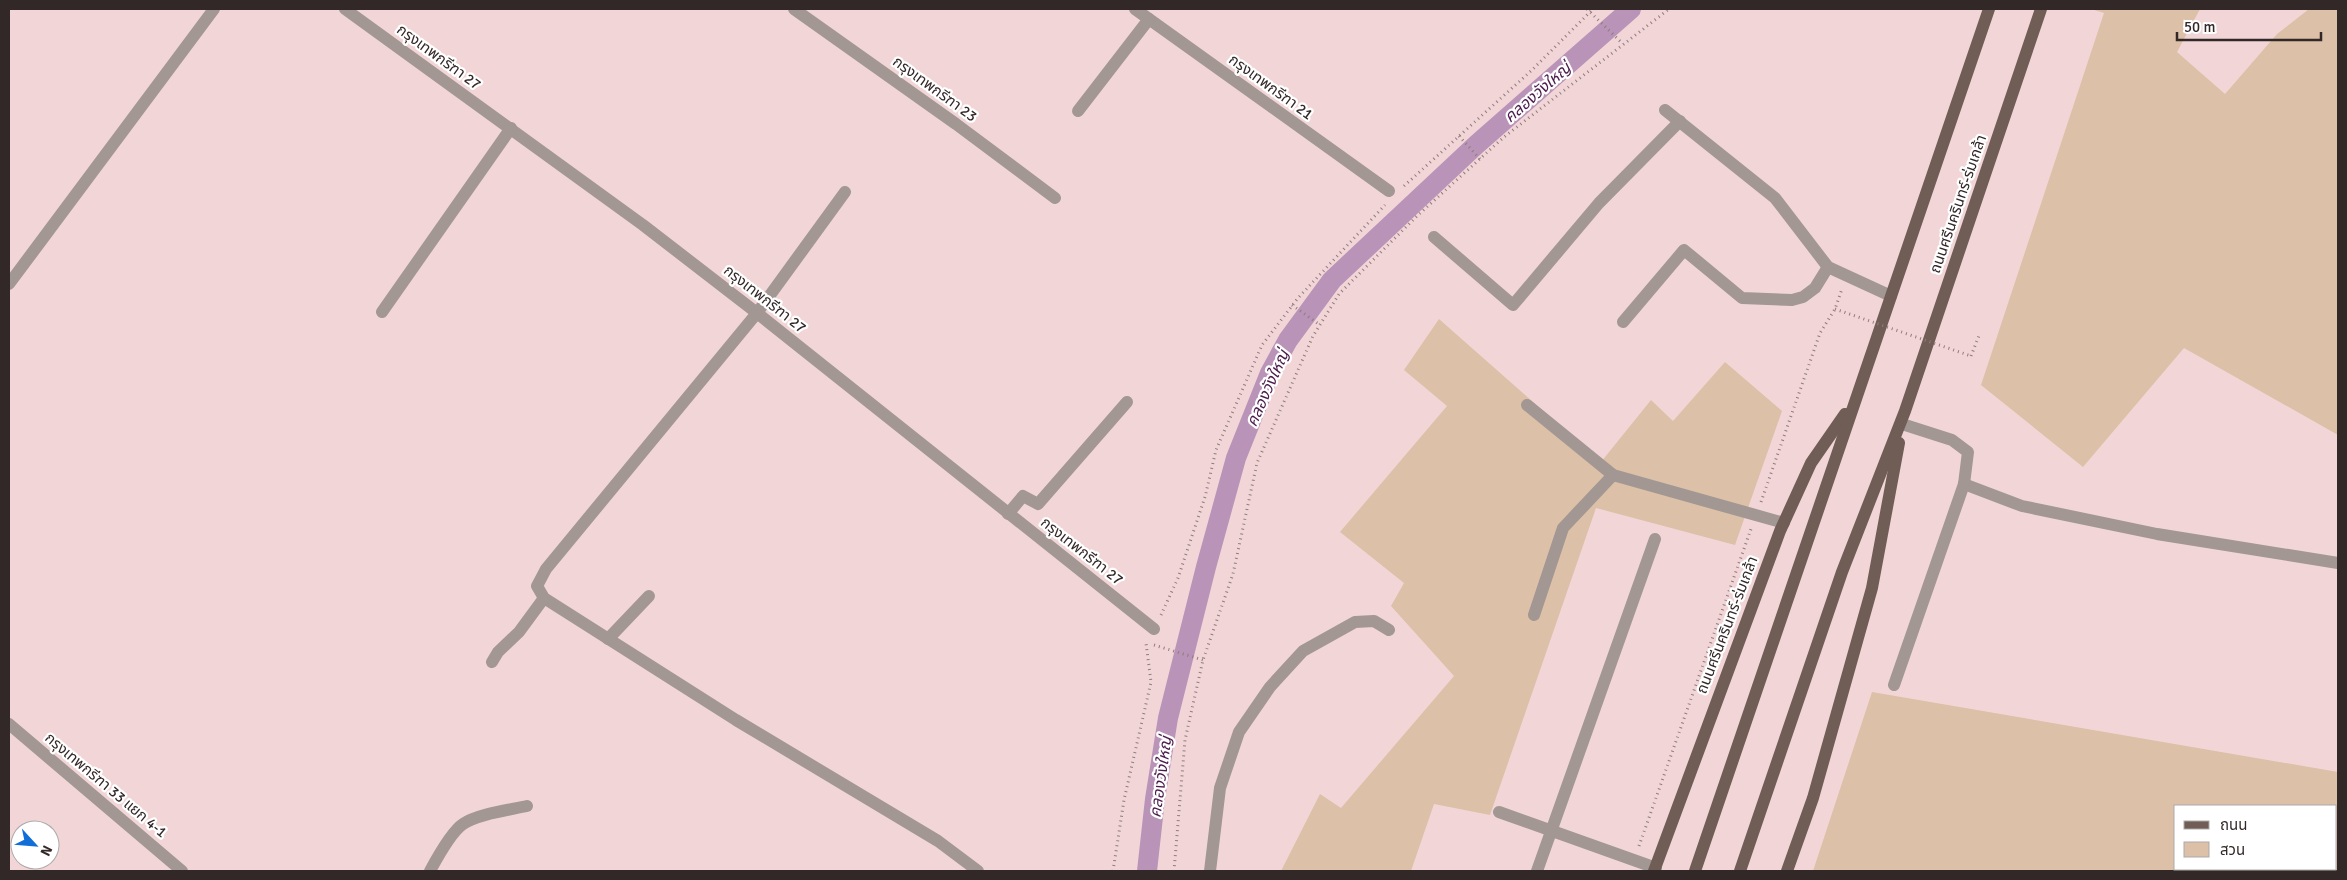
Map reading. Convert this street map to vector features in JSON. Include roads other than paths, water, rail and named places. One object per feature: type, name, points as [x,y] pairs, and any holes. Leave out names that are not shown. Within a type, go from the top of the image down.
[{"type":"main road","name":"ถนนศรีนครินทร์-ร่มเกล้า","points":[[1695,871],[1989,9]]},
{"type":"main road","name":"ถนนศรีนครินทร์-ร่มเกล้า","points":[[1740,871],[1842,572],[1905,411],[2041,9]]},
{"type":"main road","name":"ถนนศรีนครินทร์-ร่มเกล้า","points":[[1655,870],[1736,646],[1784,523],[1811,462],[1854,401]]},
{"type":"main road","name":"ถนนศรีนครินทร์-ร่มเกล้า","points":[[1787,871],[1813,798],[1872,588],[1905,411]]},
{"type":"street","points":[[9,284],[214,9]]},
{"type":"street","name":"กรุงเทพกรีฑา 27","points":[[345,9],[643,225],[757,313],[1154,630]]},
{"type":"street","name":"กรุงเทพกรีฑา 23","points":[[794,9],[956,124],[1054,198]]},
{"type":"street","name":"กรุงเทพกรีฑา 21","points":[[1135,9],[1389,196]]},
{"type":"street","points":[[1078,111],[1149,19]]},
{"type":"street","points":[[1665,110],[1775,198],[1828,267],[1891,296]]},
{"type":"street","points":[[1434,237],[1513,304],[1599,203],[1680,121]]},
{"type":"street","points":[[382,312],[511,128]]},
{"type":"street","points":[[845,192],[757,313],[546,569],[537,586],[544,598],[736,720],[938,840],[978,871]]},
{"type":"street","points":[[1623,322],[1684,250],[1742,298],[1792,300],[1803,297],[1815,288],[1828,267]]},
{"type":"street","points":[[1008,514],[1022,496],[1038,504],[1127,402]]},
{"type":"street","points":[[1527,405],[1613,475],[1784,523]]},
{"type":"street","points":[[1894,685],[1964,484],[1968,452],[1952,440],[1902,424]]},
{"type":"street","points":[[1534,615],[1564,528],[1613,475]]},
{"type":"street","points":[[1964,484],[2022,506],[2157,534],[2338,563]]},
{"type":"street","points":[[1537,871],[1655,539]]},
{"type":"street","points":[[608,639],[649,596]]},
{"type":"street","points":[[492,662],[498,652],[519,632],[544,598]]},
{"type":"street","points":[[1210,871],[1220,788],[1239,732],[1270,687],[1303,652],[1355,622],[1374,621],[1389,630]]},
{"type":"street","name":"กรุงเทพกรีฑา 33 แยก 4-1","points":[[9,724],[182,871]]},
{"type":"street","points":[[430,871],[442,851],[463,824],[493,813],[527,806]]},
{"type":"street","points":[[1499,812],[1634,860],[1655,870]]},
{"type":"waterway","name":"คลองวังใหญ่","points":[[1147,871],[1155,799],[1168,718],[1206,567],[1236,458],[1270,373],[1288,340],[1332,280],[1476,145],[1631,9]]}]
